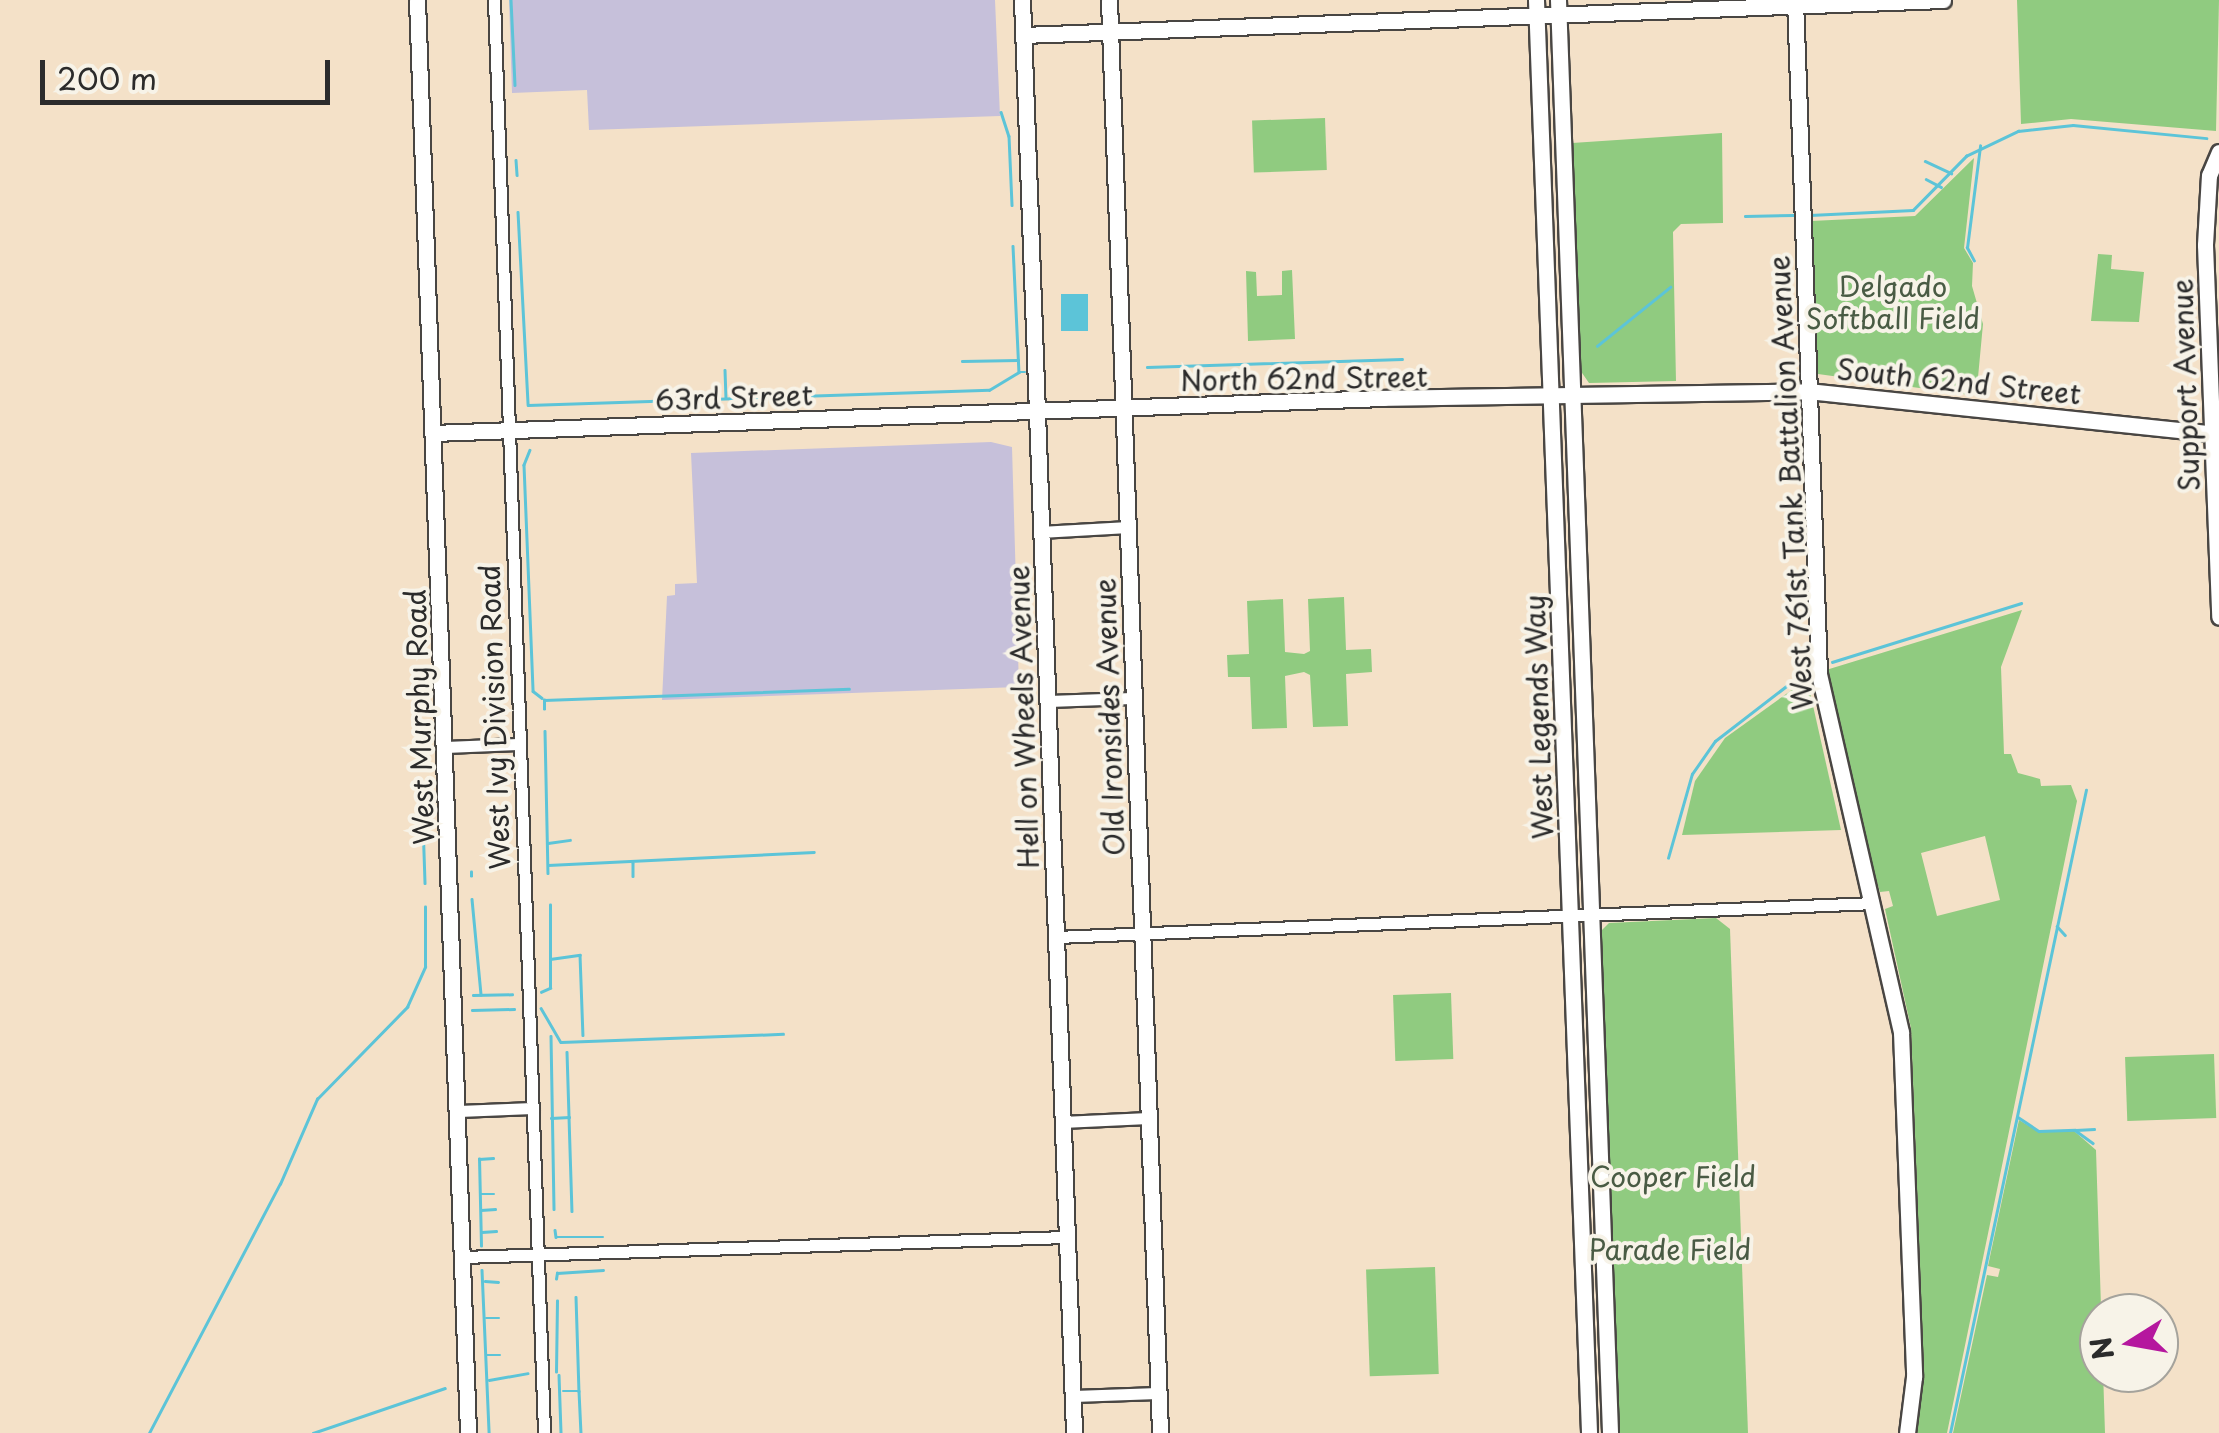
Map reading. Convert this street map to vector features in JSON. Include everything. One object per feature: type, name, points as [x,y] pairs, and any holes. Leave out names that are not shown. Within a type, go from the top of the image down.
[{"type":"street","name":"West Murphy Road","points":[[417,0],[468,1433]]},
{"type":"street","name":"West Ivy Division Road","points":[[494,0],[544,1433]]},
{"type":"street","name":"Hell on Wheels Avenue","points":[[1022,0],[1074,1433]]},
{"type":"street","name":"Old Ironsides Avenue","points":[[1109,0],[1160,1433]]},
{"type":"street","points":[[1023,35],[1558,7],[1943,0]]},
{"type":"street","name":"West 761st Tank Battalion Avenue","points":[[1795,3],[1819,674],[1900,1032],[1914,1377],[1908,1433]]},
{"type":"street","name":"West Legends Way","points":[[1558,7],[1610,1433]]},
{"type":"street","name":"West Legends Way","points":[[1536,8],[1588,1433]]},
{"type":"street","name":"Support Avenue","points":[[2219,152],[2210,175],[2205,244],[2216,434],[2219,617]]},
{"type":"street","name":"South 62nd Street","points":[[1572,397],[1808,391],[2216,434]]},
{"type":"street","name":"North 62nd Street","points":[[1037,412],[1572,397]]},
{"type":"street","name":"63rd Street","points":[[433,433],[1037,412]]},
{"type":"street","points":[[1041,532],[1127,527]]},
{"type":"street","points":[[1047,701],[1133,698]]},
{"type":"street","points":[[445,747],[518,744]]},
{"type":"street","points":[[1056,936],[1873,903]]},
{"type":"street","points":[[458,1111],[533,1108]]},
{"type":"street","points":[[1062,1122],[1148,1118]]},
{"type":"street","points":[[463,1256],[1066,1237]]},
{"type":"street","points":[[1072,1396],[1159,1394]]},
{"type":"shaded area","points":[[509,0],[995,0],[1000,116],[589,130],[587,90],[512,93]]},
{"type":"shaded area","points":[[991,442],[1012,447],[1019,687],[662,700],[667,596],[675,595],[675,584],[697,583],[691,453]]},
{"type":"green space","points":[[2017,0],[2219,0],[2216,131],[2071,119],[2021,124]]},
{"type":"green space","points":[[1325,118],[1327,170],[1254,173],[1252,121]]},
{"type":"green space","points":[[1722,133],[1723,223],[1681,224],[1673,232],[1676,381],[1589,383],[1580,370],[1572,143]]},
{"type":"green space","name":"Delgado Softball Field","points":[[1974,158],[1964,248],[1973,263],[1972,286],[1983,324],[1977,388],[1970,395],[1818,374],[1811,221],[1915,216]]},
{"type":"green space","points":[[2098,254],[2112,255],[2111,269],[2144,272],[2139,322],[2091,321]]},
{"type":"green space","points":[[1292,270],[1295,339],[1248,341],[1246,271],[1256,272],[1257,296],[1282,295],[1282,271]]},
{"type":"green space","points":[[1344,597],[1346,650],[1371,649],[1372,672],[1346,674],[1348,726],[1313,727],[1310,675],[1304,672],[1285,676],[1287,728],[1252,729],[1250,677],[1228,677],[1227,655],[1249,654],[1247,601],[1283,599],[1285,652],[1304,654],[1310,651],[1308,599]]},
{"type":"green space","points":[[2022,610],[2001,667],[2004,754],[2011,754],[2018,773],[2040,779],[2041,786],[2071,785],[2077,801],[1947,1433],[1917,1433],[1924,1374],[1911,1028],[1885,909],[1893,906],[1889,891],[1880,892],[1859,825],[1826,670]],"holes":[[[1985,836],[2000,900],[1937,916],[1921,853]]]},
{"type":"green space","points":[[1807,679],[1841,830],[1682,835],[1695,781],[1725,738]]},
{"type":"green space","name":"Cooper Field","points":[[1716,918],[1730,929],[1748,1433],[1616,1433],[1599,933],[1609,923]]},
{"type":"green space","points":[[1451,993],[1453,1059],[1395,1061],[1393,995]]},
{"type":"green space","points":[[2214,1054],[2216,1118],[2127,1121],[2125,1057]]},
{"type":"green space","points":[[2019,1120],[2039,1132],[2074,1131],[2096,1150],[2101,1293],[2079,1293],[2079,1393],[2104,1393],[2105,1433],[1953,1433],[1987,1275],[1998,1277],[2000,1269],[1988,1266]]},
{"type":"green space","points":[[1435,1267],[1439,1374],[1370,1376],[1366,1269]]},
{"type":"water","points":[[1061,294],[1088,294],[1088,331],[1061,331]]},
{"type":"waterway","points":[[511,0],[515,85]]},
{"type":"waterway","points":[[1001,112],[1009,136],[1012,205]]},
{"type":"waterway","points":[[1810,215],[1913,210],[1966,156],[2018,131],[2073,125],[2206,138]]},
{"type":"waterway","points":[[1974,261],[1967,248],[1980,146]]},
{"type":"waterway","points":[[516,160],[517,175]]},
{"type":"waterway","points":[[1925,161],[1951,173]]},
{"type":"waterway","points":[[1926,179],[1941,187]]},
{"type":"waterway","points":[[518,212],[528,405]]},
{"type":"waterway","points":[[1745,216],[1793,215]]},
{"type":"waterway","points":[[1013,246],[1019,372],[1025,372]]},
{"type":"waterway","points":[[1597,346],[1670,287]]},
{"type":"waterway","points":[[1147,367],[1402,359]]},
{"type":"waterway","points":[[962,361],[1018,360]]},
{"type":"waterway","points":[[725,370],[726,397]]},
{"type":"waterway","points":[[528,405],[989,390],[1019,372]]},
{"type":"waterway","points":[[530,450],[524,465],[533,691],[542,698]]},
{"type":"waterway","points":[[1832,662],[2021,603]]},
{"type":"waterway","points":[[1668,858],[1692,774],[1715,741],[1802,674]]},
{"type":"waterway","points":[[544,709],[544,700],[849,689]]},
{"type":"waterway","points":[[545,731],[548,873]]},
{"type":"waterway","points":[[1950,1433],[2086,790]]},
{"type":"waterway","points":[[422,792],[425,883]]},
{"type":"waterway","points":[[548,843],[570,840]]},
{"type":"waterway","points":[[548,865],[814,852]]},
{"type":"waterway","points":[[633,863],[633,876]]},
{"type":"waterway","points":[[472,899],[481,995]]},
{"type":"waterway","points":[[541,992],[550,988],[550,905]]},
{"type":"waterway","points":[[149,1433],[280,1184],[317,1099],[407,1007],[425,967],[425,907]]},
{"type":"waterway","points":[[2057,926],[2065,935]]},
{"type":"waterway","points":[[550,959],[580,955],[583,1035]]},
{"type":"waterway","points":[[473,995],[512,994]]},
{"type":"waterway","points":[[541,1008],[561,1042],[783,1034]]},
{"type":"waterway","points":[[472,1010],[514,1009]]},
{"type":"waterway","points":[[551,1036],[554,1209]]},
{"type":"waterway","points":[[567,1052],[569,1115]]},
{"type":"waterway","points":[[551,1118],[569,1117],[572,1211]]},
{"type":"waterway","points":[[2018,1117],[2039,1131],[2075,1130],[2093,1143]]},
{"type":"waterway","points":[[2076,1130],[2094,1129]]},
{"type":"waterway","points":[[481,1246],[479,1159],[493,1158]]},
{"type":"waterway","points":[[481,1194],[494,1194]]},
{"type":"waterway","points":[[481,1210],[495,1209]]},
{"type":"waterway","points":[[555,1230],[556,1237],[603,1237]]},
{"type":"waterway","points":[[482,1232],[496,1231]]},
{"type":"waterway","points":[[482,1270],[489,1433]]},
{"type":"waterway","points":[[556,1279],[557,1273],[603,1270]]},
{"type":"waterway","points":[[485,1281],[498,1282]]},
{"type":"waterway","points":[[576,1297],[579,1391]]},
{"type":"waterway","points":[[556,1372],[557,1301]]},
{"type":"waterway","points":[[486,1318],[499,1318]]},
{"type":"waterway","points":[[487,1355],[500,1355]]},
{"type":"waterway","points":[[489,1380],[527,1373]]},
{"type":"waterway","points":[[559,1375],[561,1433]]},
{"type":"waterway","points":[[313,1433],[445,1388]]},
{"type":"waterway","points":[[563,1391],[579,1391],[581,1433]]},
{"type":"park label","name":"Parade Field","points":[[1670,1249]]}]
